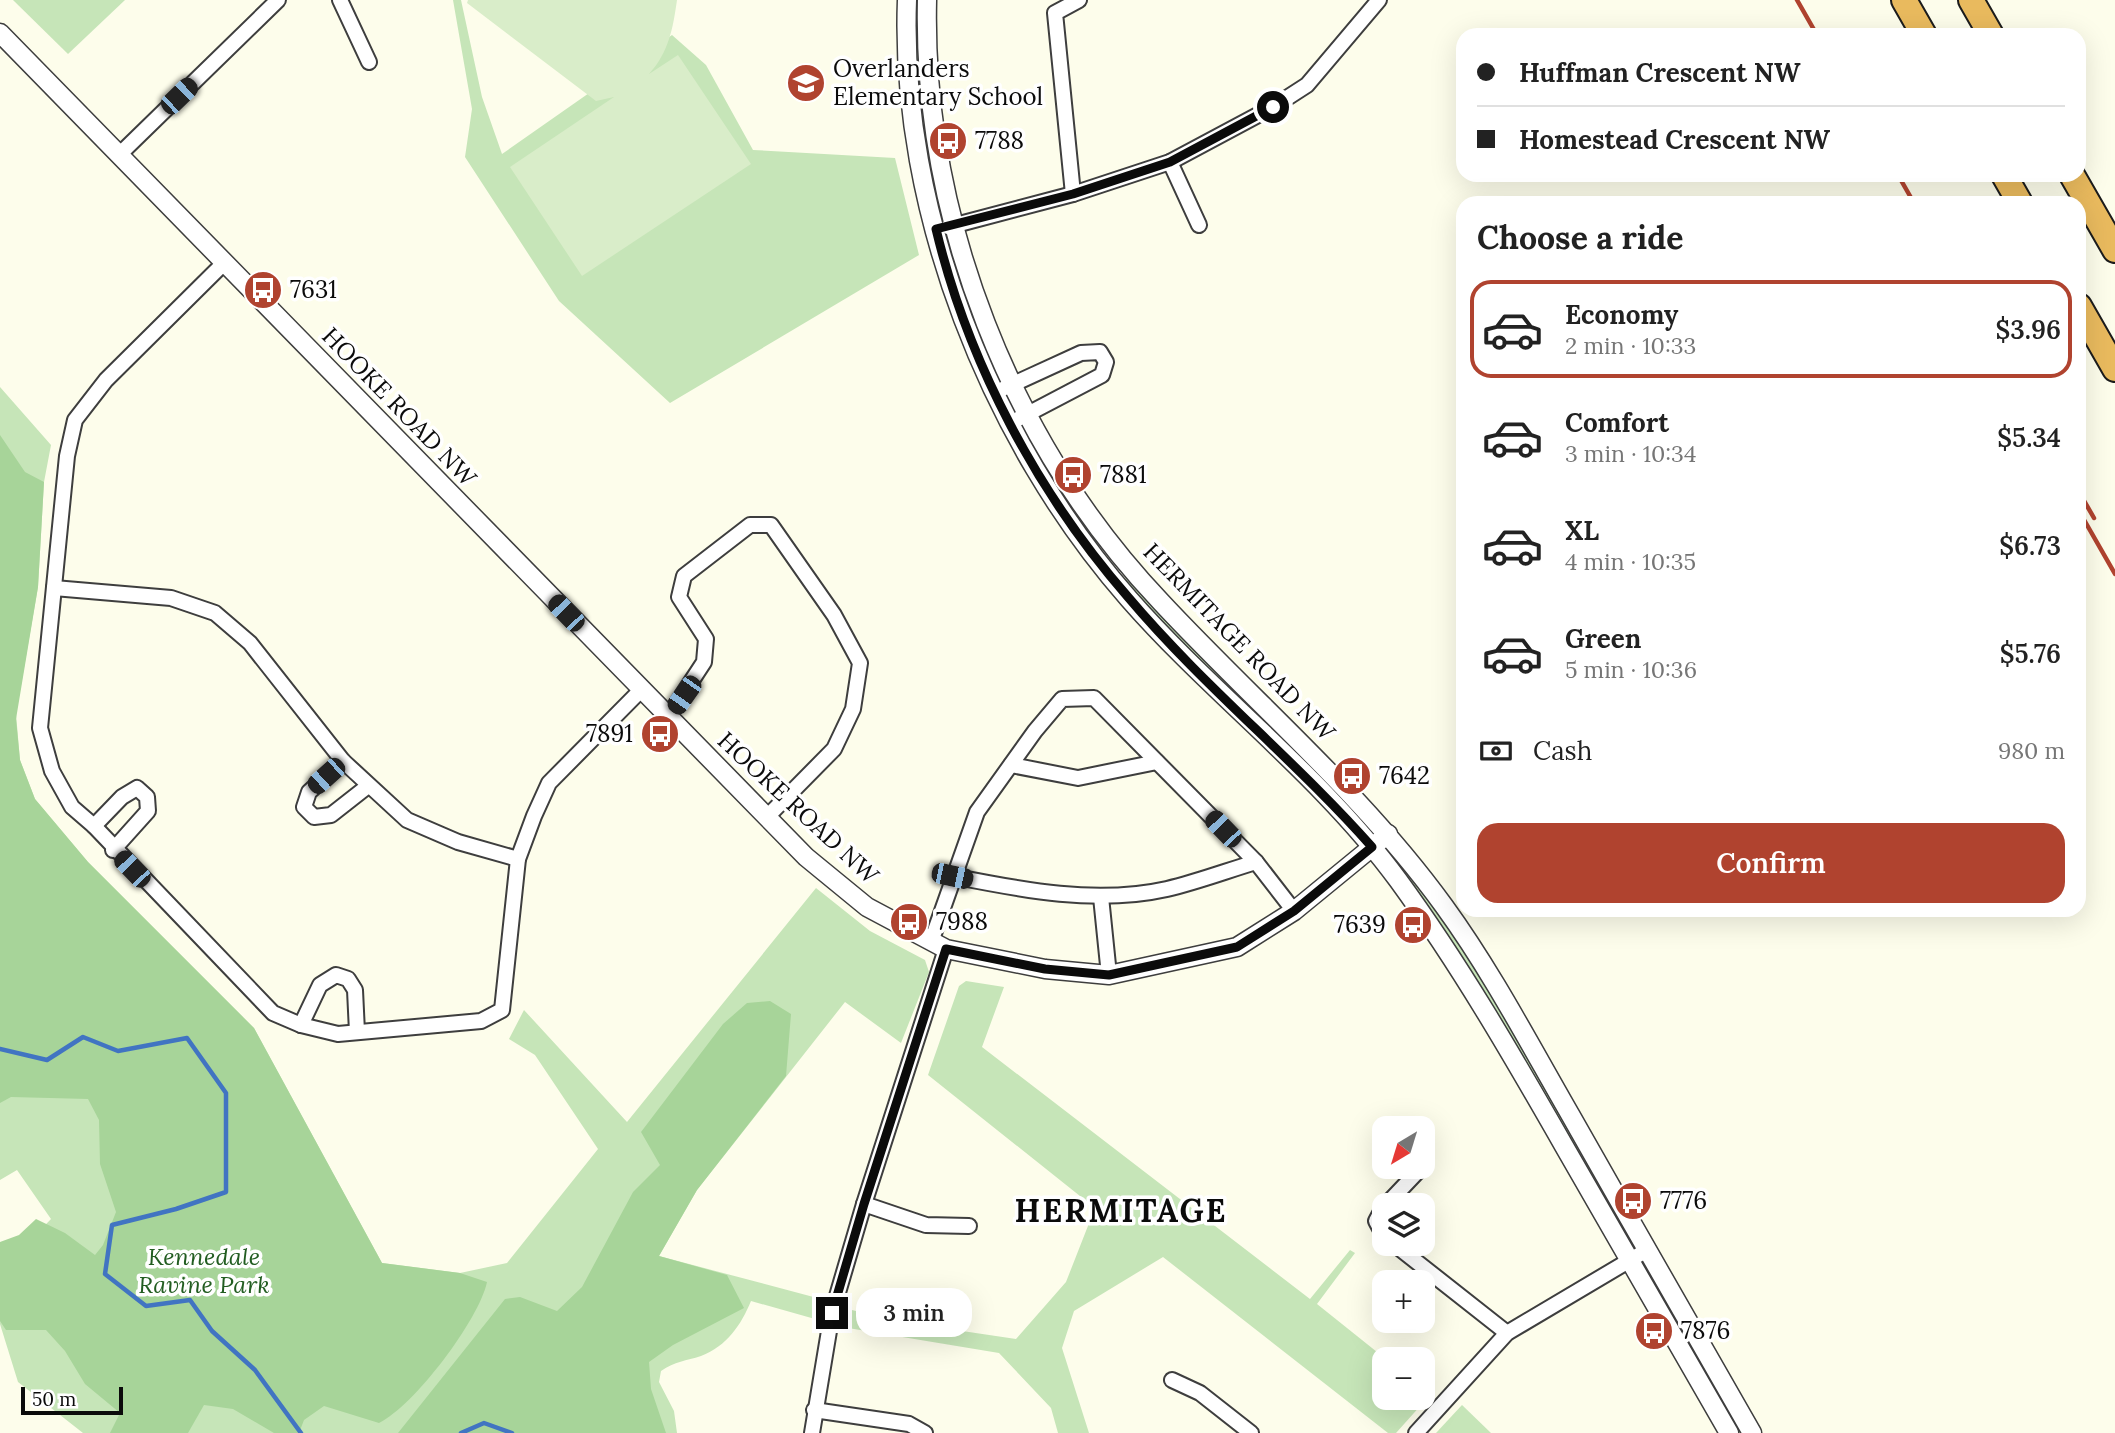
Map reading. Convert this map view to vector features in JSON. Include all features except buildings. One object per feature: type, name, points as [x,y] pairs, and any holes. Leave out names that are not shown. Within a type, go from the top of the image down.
[{"type":"highway","points":[[1904,0],[1920,28]]},
{"type":"highway","points":[[1971,0],[1987,28]]},
{"type":"highway","points":[[2086,199],[2115,250]]},
{"type":"highway","points":[[2086,318],[2115,369]]},
{"type":"street","points":[[120,154],[278,0]]},
{"type":"street","points":[[340,0],[369,62]]},
{"type":"street","name":"HERMITAGE ROAD NW","points":[[907,0],[907,55],[917,145],[936,229],[945,265],[970,337],[996,392],[1144,583],[1388,834],[1443,905],[1493,980],[1752,1433]]},
{"type":"street","name":"HERMITAGE ROAD NW","points":[[927,0],[936,133],[956,226],[979,304],[1014,385],[1019,419],[1053,499],[1128,598],[1333,803],[1372,847],[1438,935],[1729,1433]]},
{"type":"street","points":[[1073,194],[1055,13],[1079,0]]},
{"type":"street","points":[[936,229],[1073,194],[1170,162],[1273,107],[1307,85],[1379,0]]},
{"type":"street","name":"HOOKE ROAD NW","points":[[0,33],[806,857],[867,907],[939,945],[1045,969],[1109,975],[1237,947],[1294,911],[1388,834]]},
{"type":"street","points":[[1170,162],[1199,225]]},
{"type":"street","points":[[224,263],[106,380],[75,420],[65,465],[40,728],[52,771],[72,807],[94,826],[113,850],[273,1013],[301,1025],[338,1034],[481,1021],[502,1010],[518,859],[549,783],[641,690]]},
{"type":"street","points":[[996,392],[1081,353],[1100,352],[1106,362],[1102,375],[1019,419]]},
{"type":"street","points":[[668,717],[705,662],[706,639],[679,597],[684,576],[750,525],[771,526],[834,615],[860,663],[853,709],[834,749],[767,817]]},
{"type":"street","points":[[54,588],[171,598],[215,613],[250,643],[344,761],[407,820],[458,842],[518,859]]},
{"type":"street","points":[[812,1433],[832,1313],[939,945],[952,876],[977,812],[1062,699],[1094,698],[1256,862],[1294,911]]},
{"type":"street","points":[[344,761],[309,792],[304,807],[314,817],[331,815],[368,786]]},
{"type":"street","points":[[1011,765],[1078,778],[1157,762]]},
{"type":"street","points":[[94,826],[122,797],[137,788],[147,797],[148,811],[113,850]]},
{"type":"street","points":[[952,876],[1023,890],[1101,897],[1166,889],[1256,862]]},
{"type":"street","points":[[1101,897],[1109,975]]},
{"type":"street","points":[[301,1025],[320,985],[335,975],[348,979],[355,990],[357,1032]]},
{"type":"street","points":[[1397,1193],[1409,1180]]},
{"type":"street","points":[[864,1204],[926,1225],[969,1226]]},
{"type":"street","points":[[1416,1433],[1507,1333],[1647,1250]]},
{"type":"street","points":[[1409,1256],[1507,1333]]},
{"type":"street","points":[[1172,1380],[1200,1393],[1251,1433]]},
{"type":"street","points":[[814,1410],[909,1424],[925,1433]]},
{"type":"green space","points":[[13,0],[125,0],[68,54]]},
{"type":"green space","points":[[453,0],[461,0],[482,97],[502,154],[672,35],[706,65],[753,150],[895,158],[919,255],[670,403],[559,301],[465,157],[472,109]]},
{"type":"green space","points":[[468,0],[677,0],[666,48],[649,74],[678,55],[751,164],[582,276],[510,167],[614,97],[596,101],[467,3]]},
{"type":"green space","points":[[916,24],[921,33],[944,209],[940,210],[934,200],[921,124],[913,25]]},
{"type":"green space","points":[[956,253],[1001,375],[999,376],[988,365],[951,265],[952,255]]},
{"type":"green space","name":"Kennedale Ravine Park","points":[[0,387],[51,445],[44,482],[38,587],[16,714],[20,760],[35,799],[88,862],[254,1028],[382,1263],[460,1273],[507,1263],[598,1149],[535,1055],[509,1039],[524,1010],[627,1122],[816,888],[870,931],[925,960],[929,972],[901,1043],[845,1002],[697,1190],[659,1256],[821,1299],[815,1319],[751,1301],[738,1326],[726,1341],[710,1352],[661,1371],[659,1382],[674,1411],[677,1433],[83,1433],[18,1382],[0,1324],[0,1272],[51,1219],[17,1170],[0,1180]]},
{"type":"green space","points":[[0,435],[25,472],[44,482],[38,587],[16,719],[20,760],[35,799],[88,862],[254,1028],[382,1263],[460,1273],[487,1282],[472,1318],[443,1360],[410,1399],[379,1423],[324,1406],[304,1420],[299,1433],[274,1433],[233,1409],[204,1405],[188,1433],[110,1433],[120,1413],[85,1384],[65,1351],[46,1330],[6,1330],[0,1321],[0,1242],[19,1235],[36,1219],[65,1233],[95,1255],[103,1245],[116,1212],[100,1164],[99,1120],[88,1099],[11,1097],[0,1103]]},
{"type":"green space","points":[[1032,435],[1102,542],[1095,547],[1032,453],[1029,438]]},
{"type":"green space","points":[[1128,576],[1364,820],[1359,823],[1144,606],[1124,580]]},
{"type":"green space","points":[[1397,860],[1404,865],[1468,954],[1630,1237],[1625,1240],[1393,863]]},
{"type":"green space","points":[[966,981],[1004,987],[982,1047],[1310,1299],[1350,1250],[1355,1253],[1317,1304],[1372,1348],[1372,1410],[1417,1410],[1396,1433],[1388,1433],[1163,1257],[1074,1311],[1062,1348],[1089,1433],[1058,1433],[1051,1408],[999,1353],[848,1328],[852,1310],[895,1321],[1016,1339],[1066,1282],[1095,1208],[928,1075],[959,986]]},
{"type":"green space","points":[[770,1001],[791,1014],[786,1076],[697,1190],[659,1256],[727,1275],[744,1308],[673,1345],[649,1362],[651,1389],[666,1433],[398,1433],[505,1299],[520,1297],[557,1311],[582,1287],[633,1192],[660,1165],[641,1132],[723,1024],[747,1003]]},
{"type":"green space","points":[[1649,1271],[1744,1433],[1735,1433],[1645,1275]]},
{"type":"green space","points":[[1462,1405],[1491,1433],[1436,1433]]},
{"type":"waterway","points":[[0,1049],[47,1060],[83,1037],[118,1051],[187,1038],[226,1093],[226,1192],[176,1209],[112,1225],[105,1274],[146,1306],[190,1300],[212,1331],[255,1370],[301,1433]]},
{"type":"waterway","points":[[461,1433],[484,1423],[512,1433]]},
{"type":"railway","points":[[1797,0],[1813,28]]},
{"type":"railway","points":[[1902,182],[1910,196]]},
{"type":"railway","points":[[2086,504],[2094,518]]},
{"type":"railway","points":[[2086,523],[2115,574]]},
{"type":"place","name":"Overlanders Elementary School","points":[[806,83]]},
{"type":"place","name":"7788","points":[[948,141]]},
{"type":"place","name":"7631","points":[[263,290]]},
{"type":"place","name":"7881","points":[[1073,475]]},
{"type":"place","name":"7891","points":[[660,734]]},
{"type":"place","name":"7642","points":[[1352,776]]},
{"type":"place","name":"7988","points":[[909,922]]},
{"type":"place","name":"7639","points":[[1413,925]]},
{"type":"place","name":"7776","points":[[1633,1201]]},
{"type":"place","name":"7876","points":[[1654,1331]]},
{"type":"district","name":"HERMITAGE","points":[[1121,1211]]},
{"type":"route","points":[[832,1313],[946,949],[1045,969],[1109,975],[1237,947],[1294,911],[1372,847],[1333,803],[1175,648],[1128,598],[1053,499],[1024,449],[970,337],[945,265],[936,229],[1073,194],[1170,162],[1273,107]]}]
